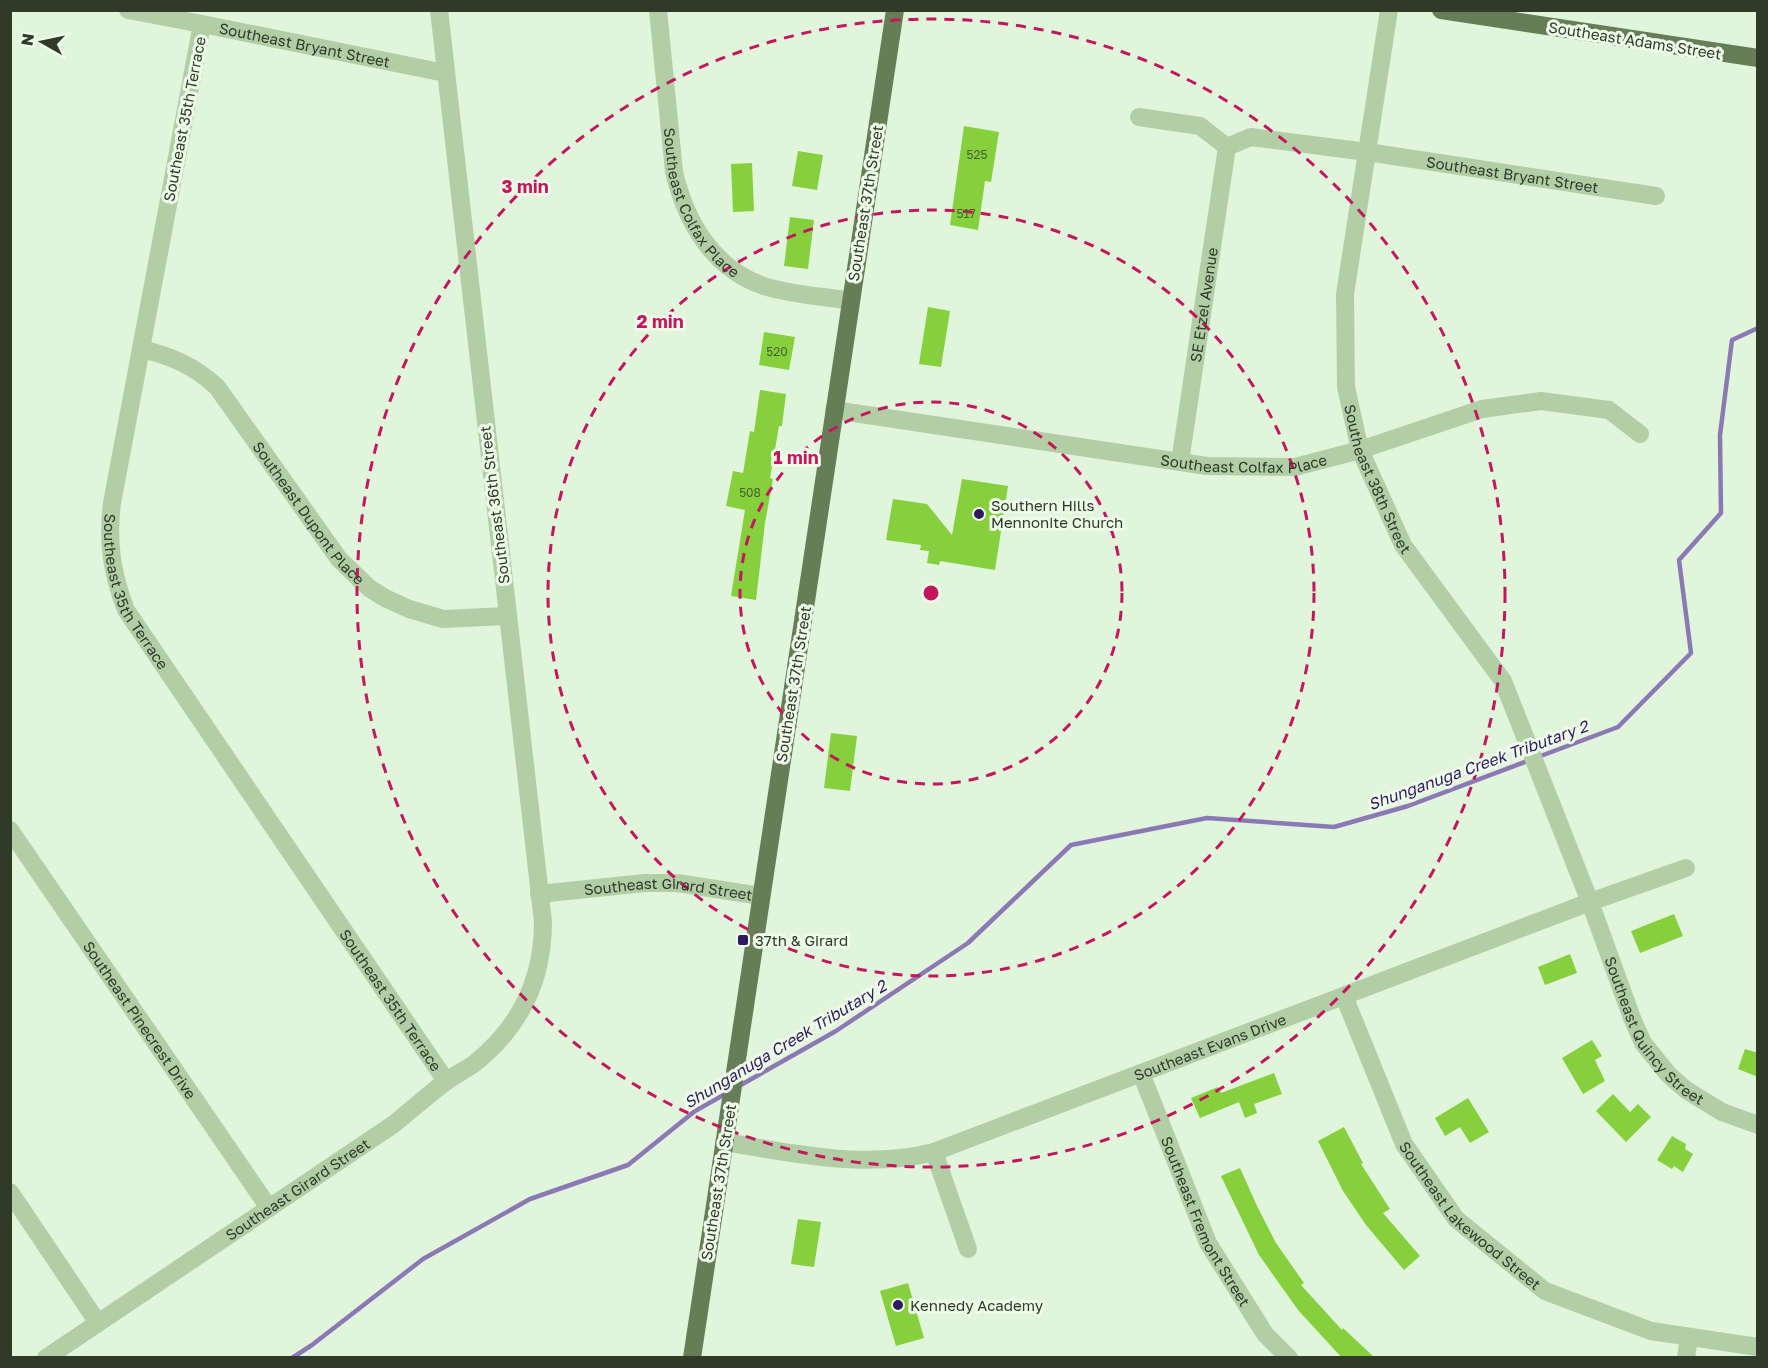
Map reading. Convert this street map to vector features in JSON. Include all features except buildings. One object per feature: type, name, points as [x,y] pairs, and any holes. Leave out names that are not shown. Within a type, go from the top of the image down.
[{"type":"main road","name":"Southeast 37th Street","points":[[692,1358],[895,10]]},
{"type":"main road","name":"Southeast Adams Street","points":[[1442,10],[1758,58]]},
{"type":"street","name":"Southeast Bryant Street","points":[[128,10],[445,73]]},
{"type":"street","name":"Southeast 36th Street","points":[[439,10],[543,936],[540,964],[528,998]]},
{"type":"street","name":"Southeast Colfax Place","points":[[658,10],[674,172],[691,221],[704,242],[717,258],[733,271],[766,287],[851,301]]},
{"type":"street","name":"Southeast 38th Street","points":[[1389,10],[1345,294],[1346,387],[1360,450],[1403,545],[1503,681],[1590,902]]},
{"type":"street","name":"Southeast 35th Terrace","points":[[202,24],[110,523],[112,564],[116,584],[126,610],[446,1081]]},
{"type":"street","points":[[1138,117],[1200,126],[1227,147]]},
{"type":"street","name":"Southeast Bryant Street","points":[[1227,147],[1251,137],[1367,152],[1656,196]]},
{"type":"street","name":"SE Etzel Avenue","points":[[1180,462],[1227,147]]},
{"type":"street","name":"Southeast Dupont Place","points":[[141,349],[166,354],[182,361],[217,387],[339,559],[369,588],[410,609],[443,618],[507,616]]},
{"type":"street","name":"Southeast Colfax Place","points":[[834,410],[1207,466],[1295,467],[1360,450],[1482,409],[1541,400],[1609,410],[1640,434]]},
{"type":"street","name":"Southeast Pinecrest Drive","points":[[10,830],[269,1208]]},
{"type":"street","name":"Southeast Evans Drive","points":[[725,1136],[827,1158],[863,1161],[894,1160],[934,1152],[1590,902],[1686,868]]},
{"type":"street","name":"Southeast Girard Street","points":[[539,894],[645,883],[677,883],[761,896]]},
{"type":"street","name":"Southeast Quincy Street","points":[[1590,902],[1632,1018],[1649,1050],[1668,1074],[1686,1090],[1722,1112],[1758,1125]]},
{"type":"street","name":"Southeast Lakewood Street","points":[[1344,996],[1404,1144],[1456,1219],[1545,1291],[1652,1331],[1758,1347]]},
{"type":"street","name":"Southeast Girard Street","points":[[46,1358],[394,1124],[446,1081],[473,1065],[498,1043],[519,1016],[528,998]]},
{"type":"street","name":"Southeast Fremont Street","points":[[1141,1073],[1208,1243],[1265,1334],[1289,1358]]},
{"type":"street","points":[[934,1152],[968,1249]]},
{"type":"street","points":[[10,1192],[98,1323]]},
{"type":"street","points":[[1686,1358],[1689,1337]]},
{"type":"waterway","name":"Shunganuga Creek Tributary 2","points":[[1538,757],[1618,727],[1691,653],[1679,560],[1721,513],[1720,435],[1732,340],[1758,328]]},
{"type":"waterway","name":"Shunganuga Creek Tributary 2","points":[[739,1086],[836,1031],[968,943],[1071,845],[1207,818],[1334,827],[1408,806],[1530,760]]},
{"type":"waterway","name":"Shunganuga Creek Tributary 2","points":[[292,1358],[423,1259],[530,1199],[628,1165],[695,1111],[727,1093]]},
{"type":"place","name":"Southern Hills Mennonite Church","points":[[979,514]]},
{"type":"place","name":"37th & Girard","points":[[743,940]]},
{"type":"place","name":"Kennedy Academy","points":[[898,1305]]}]
